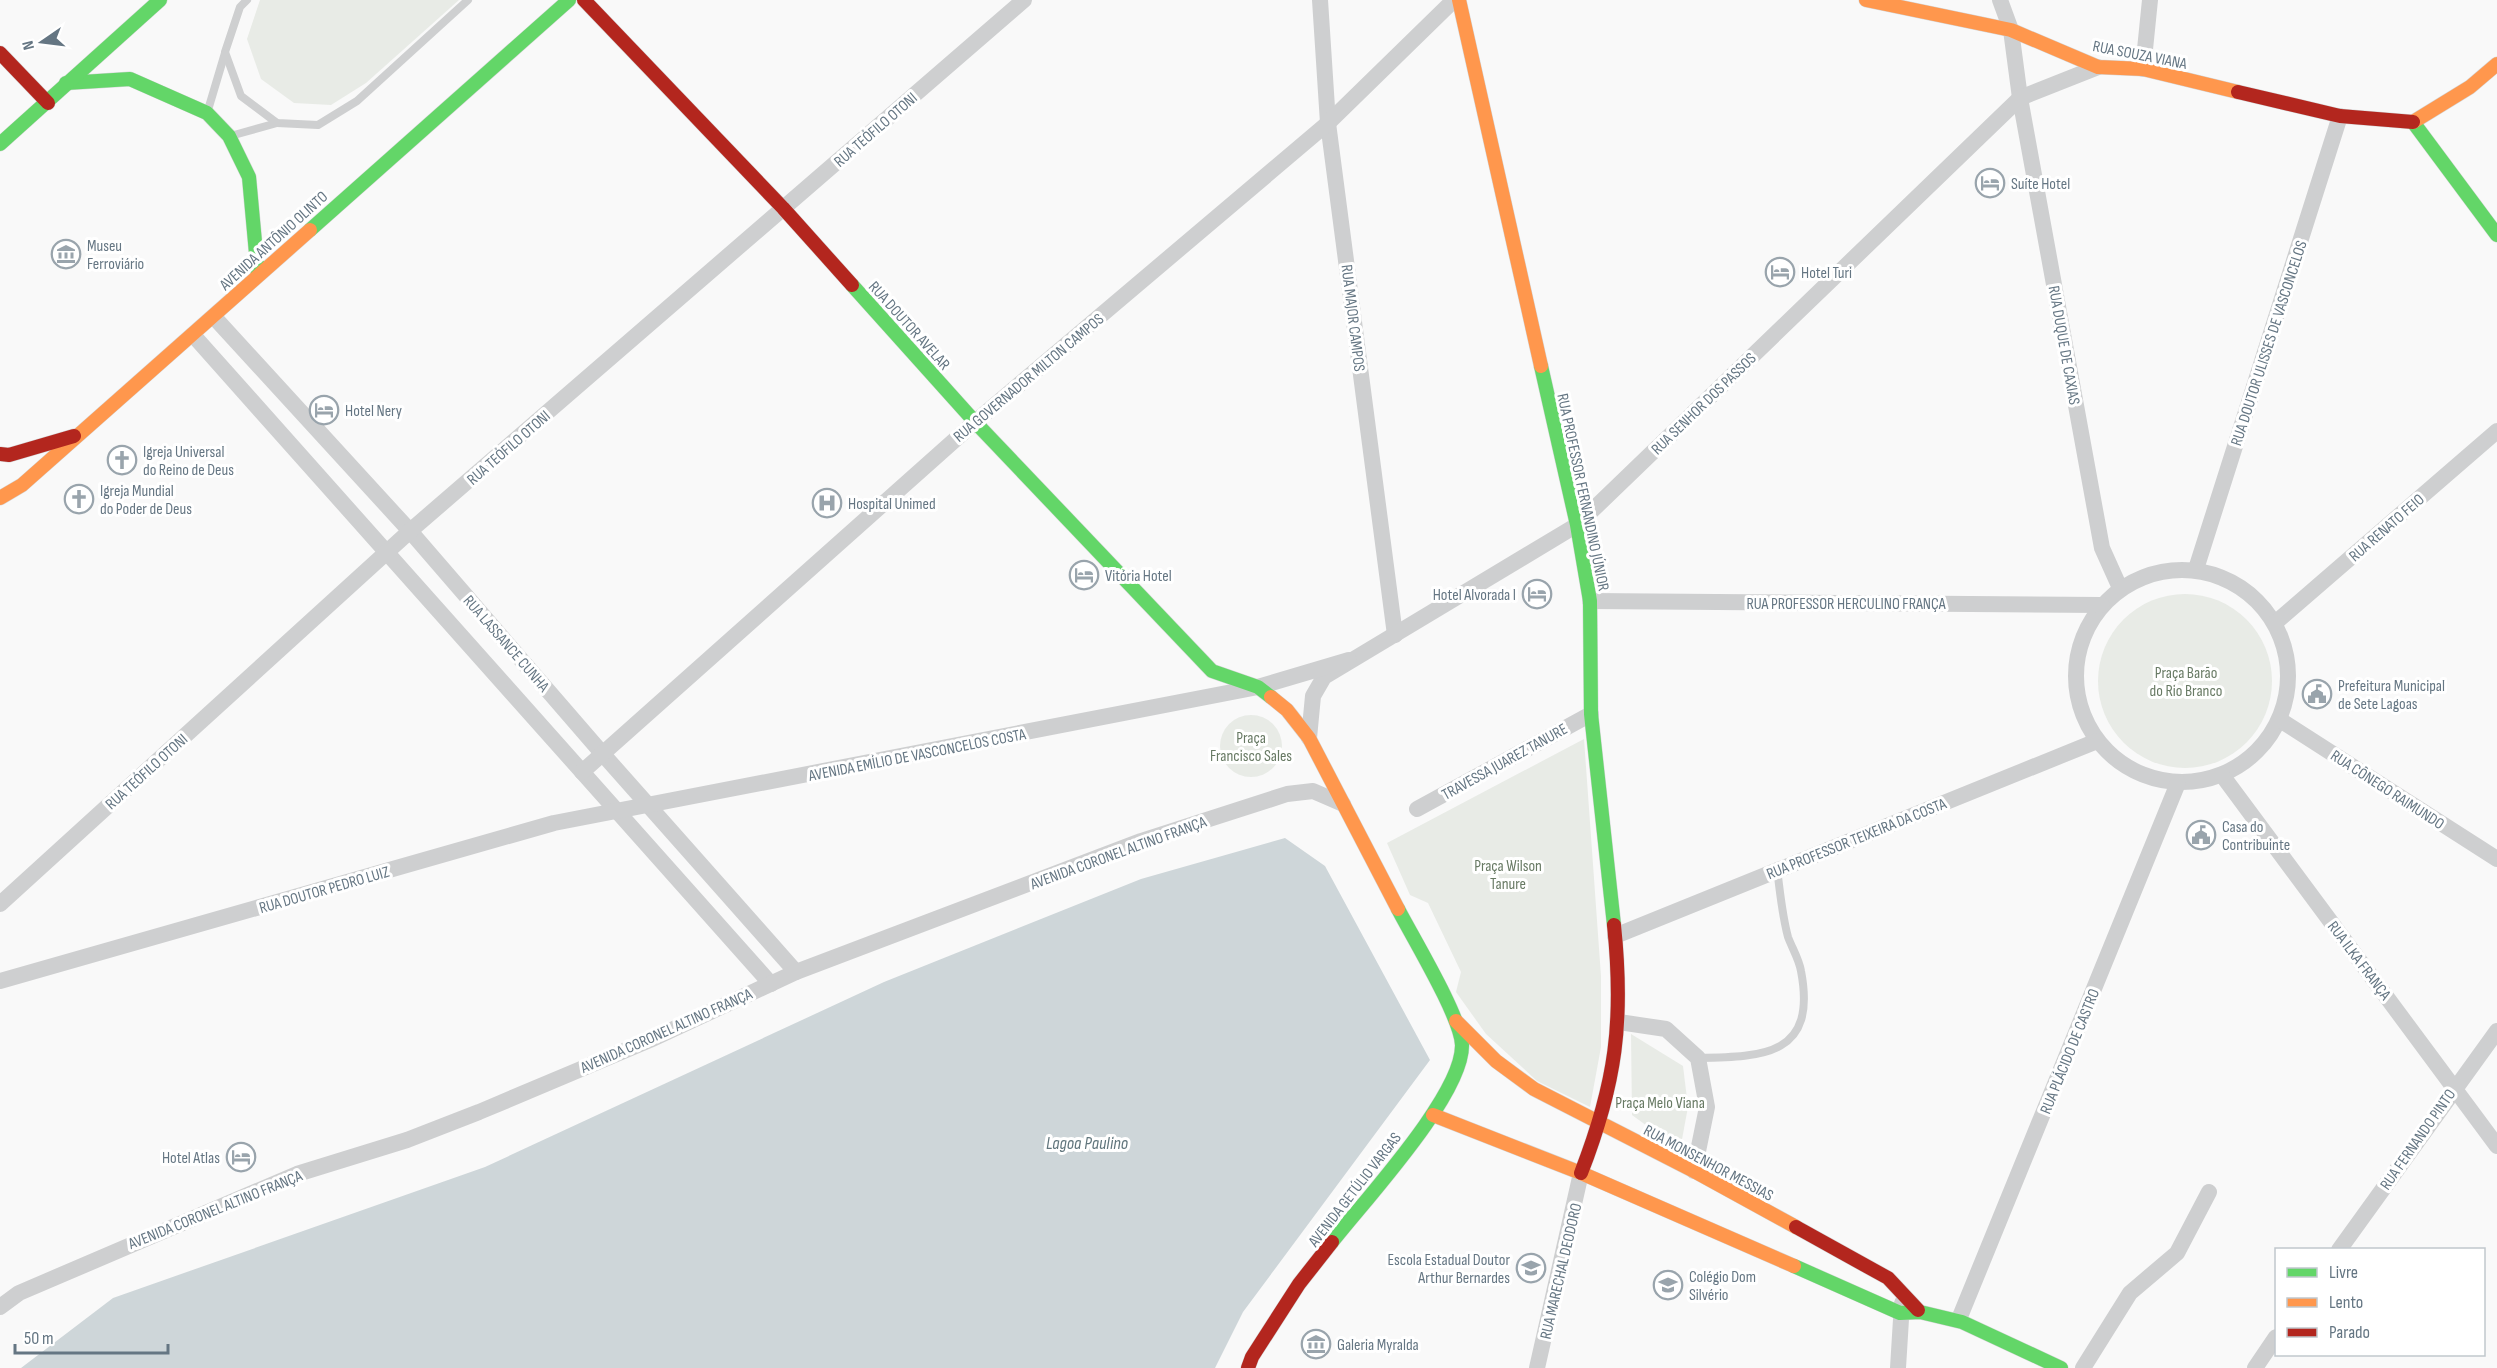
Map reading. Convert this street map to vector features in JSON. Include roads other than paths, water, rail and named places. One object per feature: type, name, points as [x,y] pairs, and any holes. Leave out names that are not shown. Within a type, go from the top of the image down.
[{"type":"main road","points":[[0,144],[160,0]]},
{"type":"main road","name":"AVENIDA ANTÔNIO OLINTO","points":[[0,504],[194,336],[258,275],[568,0]]},
{"type":"main road","name":"RUA DOUTOR AVELAR","points":[[584,0],[783,208],[975,422],[1212,671],[1259,687]]},
{"type":"main road","name":"RUA PROFESSOR FERNANDINO JÚNIOR","points":[[1459,0],[1577,525],[1590,601],[1591,714],[1615,936],[1619,1022],[1613,1074],[1600,1122],[1581,1173]]},
{"type":"main road","name":"RUA SOUZA VIANA","points":[[1866,0],[2011,30],[2098,67],[2143,69],[2340,116],[2413,122]]},
{"type":"main road","points":[[0,53],[48,103]]},
{"type":"main road","points":[[2497,64],[2470,87],[2413,122],[2497,235]]},
{"type":"main road","points":[[66,83],[130,79],[207,113],[229,136],[249,177],[258,275]]},
{"type":"main road","points":[[0,121],[11,134]]},
{"type":"main road","points":[[0,454],[9,455],[82,433]]},
{"type":"main road","points":[[0,498],[22,485]]},
{"type":"main road","points":[[1259,687],[1287,710],[1309,738],[1456,1022]]},
{"type":"main road","name":"AVENIDA GETÚLIO VARGAS","points":[[1248,1368],[1252,1357],[1299,1284],[1433,1115],[1455,1075],[1462,1046],[1456,1022]]},
{"type":"main road","name":"RUA MONSENHOR MESSIAS","points":[[1456,1022],[1496,1061],[1534,1089],[1694,1172],[1888,1278],[1918,1310]]},
{"type":"main road","points":[[1433,1115],[1581,1173],[1900,1313],[1918,1310],[1959,1319],[2061,1368]]},
{"type":"street","name":"RUA TEÓFILO OTONI","points":[[0,904],[410,531],[1024,0]]},
{"type":"street","name":"RUA MAJOR CAMPOS","points":[[1320,0],[1328,123],[1395,635]]},
{"type":"street","name":"RUA GOVERNADOR MILTON CAMPOS","points":[[582,772],[601,752],[975,422],[1328,123],[1454,0]]},
{"type":"street","points":[[2000,0],[2011,30],[2019,98]]},
{"type":"street","points":[[2143,69],[2150,0]]},
{"type":"street","name":"RUA SENHOR DOS PASSOS","points":[[1309,738],[1313,696],[1324,677],[1577,525],[2019,98],[2098,67]]},
{"type":"street","name":"RUA DUQUE DE CAXIAS","points":[[2019,98],[2102,548],[2120,588]]},
{"type":"street","name":"RUA DOUTOR ULISSES DE VASCONCELOS","points":[[2196,569],[2340,116]]},
{"type":"street","name":"RUA LASSANCE CUNHA","points":[[214,317],[410,531],[601,752],[796,972]]},
{"type":"street","name":"RUA LASSANCE CUNHA","points":[[194,336],[771,984]]},
{"type":"street","name":"RUA RENATO FEIO","points":[[2275,624],[2497,431]]},
{"type":"street","points":[[2169,569],[2196,569],[2220,576],[2242,587],[2261,603],[2275,624],[2287,655],[2289,688],[2280,720],[2265,743],[2252,756],[2222,775],[2178,783],[2143,775],[2112,756],[2097,741],[2085,720],[2078,696],[2077,664],[2085,632],[2102,605],[2120,588],[2144,576],[2169,569]]},
{"type":"street","name":"RUA PROFESSOR HERCULINO FRANÇA","points":[[1590,601],[2102,605]]},
{"type":"street","name":"RUA SENHOR DOS PASSOS","points":[[1259,687],[1349,660]]},
{"type":"street","name":"AVENIDA EMÍLIO DE VASCONCELOS COSTA","points":[[649,806],[1259,687]]},
{"type":"street","name":"TRAVESSA JUAREZ TANURE","points":[[1417,809],[1591,714]]},
{"type":"street","name":"RUA CÔNEGO RAIMUNDO","points":[[2280,720],[2497,859]]},
{"type":"street","name":"RUA PROFESSOR TEIXEIRA DA COSTA","points":[[1615,936],[2097,741]]},
{"type":"street","name":"RUA ILKA FRANÇA","points":[[2222,775],[2497,1146]]},
{"type":"street","name":"RUA PLÁCIDO DE CASTRO","points":[[1959,1319],[2178,783]]},
{"type":"street","name":"AVENIDA CORONEL ALTINO FRANÇA","points":[[0,1307],[19,1293],[297,1174],[407,1140],[478,1112],[650,1040],[796,972],[1141,841],[1287,794],[1313,791],[1343,804]]},
{"type":"street","name":"RUA DOUTOR PEDRO LUIZ","points":[[0,981],[554,823],[649,806]]},
{"type":"street","points":[[1619,1022],[1666,1029],[1698,1058],[1707,1107],[1694,1172]]},
{"type":"street","name":"RUA FERNANDO PINTO","points":[[2340,1248],[2497,1030]]},
{"type":"street","name":"RUA MARECHAL DEODORO","points":[[1537,1368],[1581,1173]]},
{"type":"street","points":[[2083,1368],[2130,1293],[2177,1253],[2209,1192]]},
{"type":"street","points":[[1898,1368],[1903,1293]]},
{"type":"street","points":[[2255,1368],[2275,1341]]},
{"type":"lane","points":[[207,113],[240,7],[247,0]]},
{"type":"lane","points":[[229,136],[277,123],[318,124],[357,101],[468,0]]},
{"type":"lane","points":[[225,52],[241,96],[277,123]]},
{"type":"lane","points":[[1698,1058],[1766,1052],[1792,1039],[1799,1030],[1805,1001],[1804,984],[1799,963],[1788,936],[1777,869]]},
{"type":"water","name":"Lagoa Paulino","points":[[1285,838],[1325,866],[1430,1060],[1243,1312],[1215,1368],[21,1368],[113,1298],[485,1167],[884,982],[1141,879]]},
{"type":"place","name":"Suíte Hotel","points":[[1990,183]]},
{"type":"place","name":"Museu Ferroviário","points":[[66,254]]},
{"type":"place","name":"Hotel Turi","points":[[1780,272]]},
{"type":"place","name":"Hotel Nery","points":[[324,410]]},
{"type":"place","name":"Igreja Universal do Reino de Deus","points":[[122,460]]},
{"type":"place","name":"Igreja Mundial do Poder de Deus","points":[[79,499]]},
{"type":"place","name":"Hospital Unimed","points":[[827,503]]},
{"type":"place","name":"Vitória Hotel","points":[[1084,575]]},
{"type":"place","name":"Hotel Alvorada I","points":[[1537,594]]},
{"type":"place","name":"Prefeitura Municipal de Sete Lagoas","points":[[2317,694]]},
{"type":"place","name":"Casa do Contribuinte","points":[[2201,835]]},
{"type":"place","name":"Hotel Atlas","points":[[241,1157]]},
{"type":"place","name":"Escola Estadual Doutor Arthur Bernardes","points":[[1531,1268]]},
{"type":"place","name":"Colégio Dom Silvério","points":[[1668,1285]]},
{"type":"place","name":"Galeria Myralda","points":[[1316,1344]]},
{"type":"park label","name":"Praça Barão do Rio Branco","points":[[2186,681]]},
{"type":"park label","name":"Praça Francisco Sales","points":[[1251,746]]},
{"type":"park label","name":"Praça Wilson Tanure","points":[[1508,874]]},
{"type":"park label","name":"Praça Melo Viana","points":[[1660,1102]]}]
